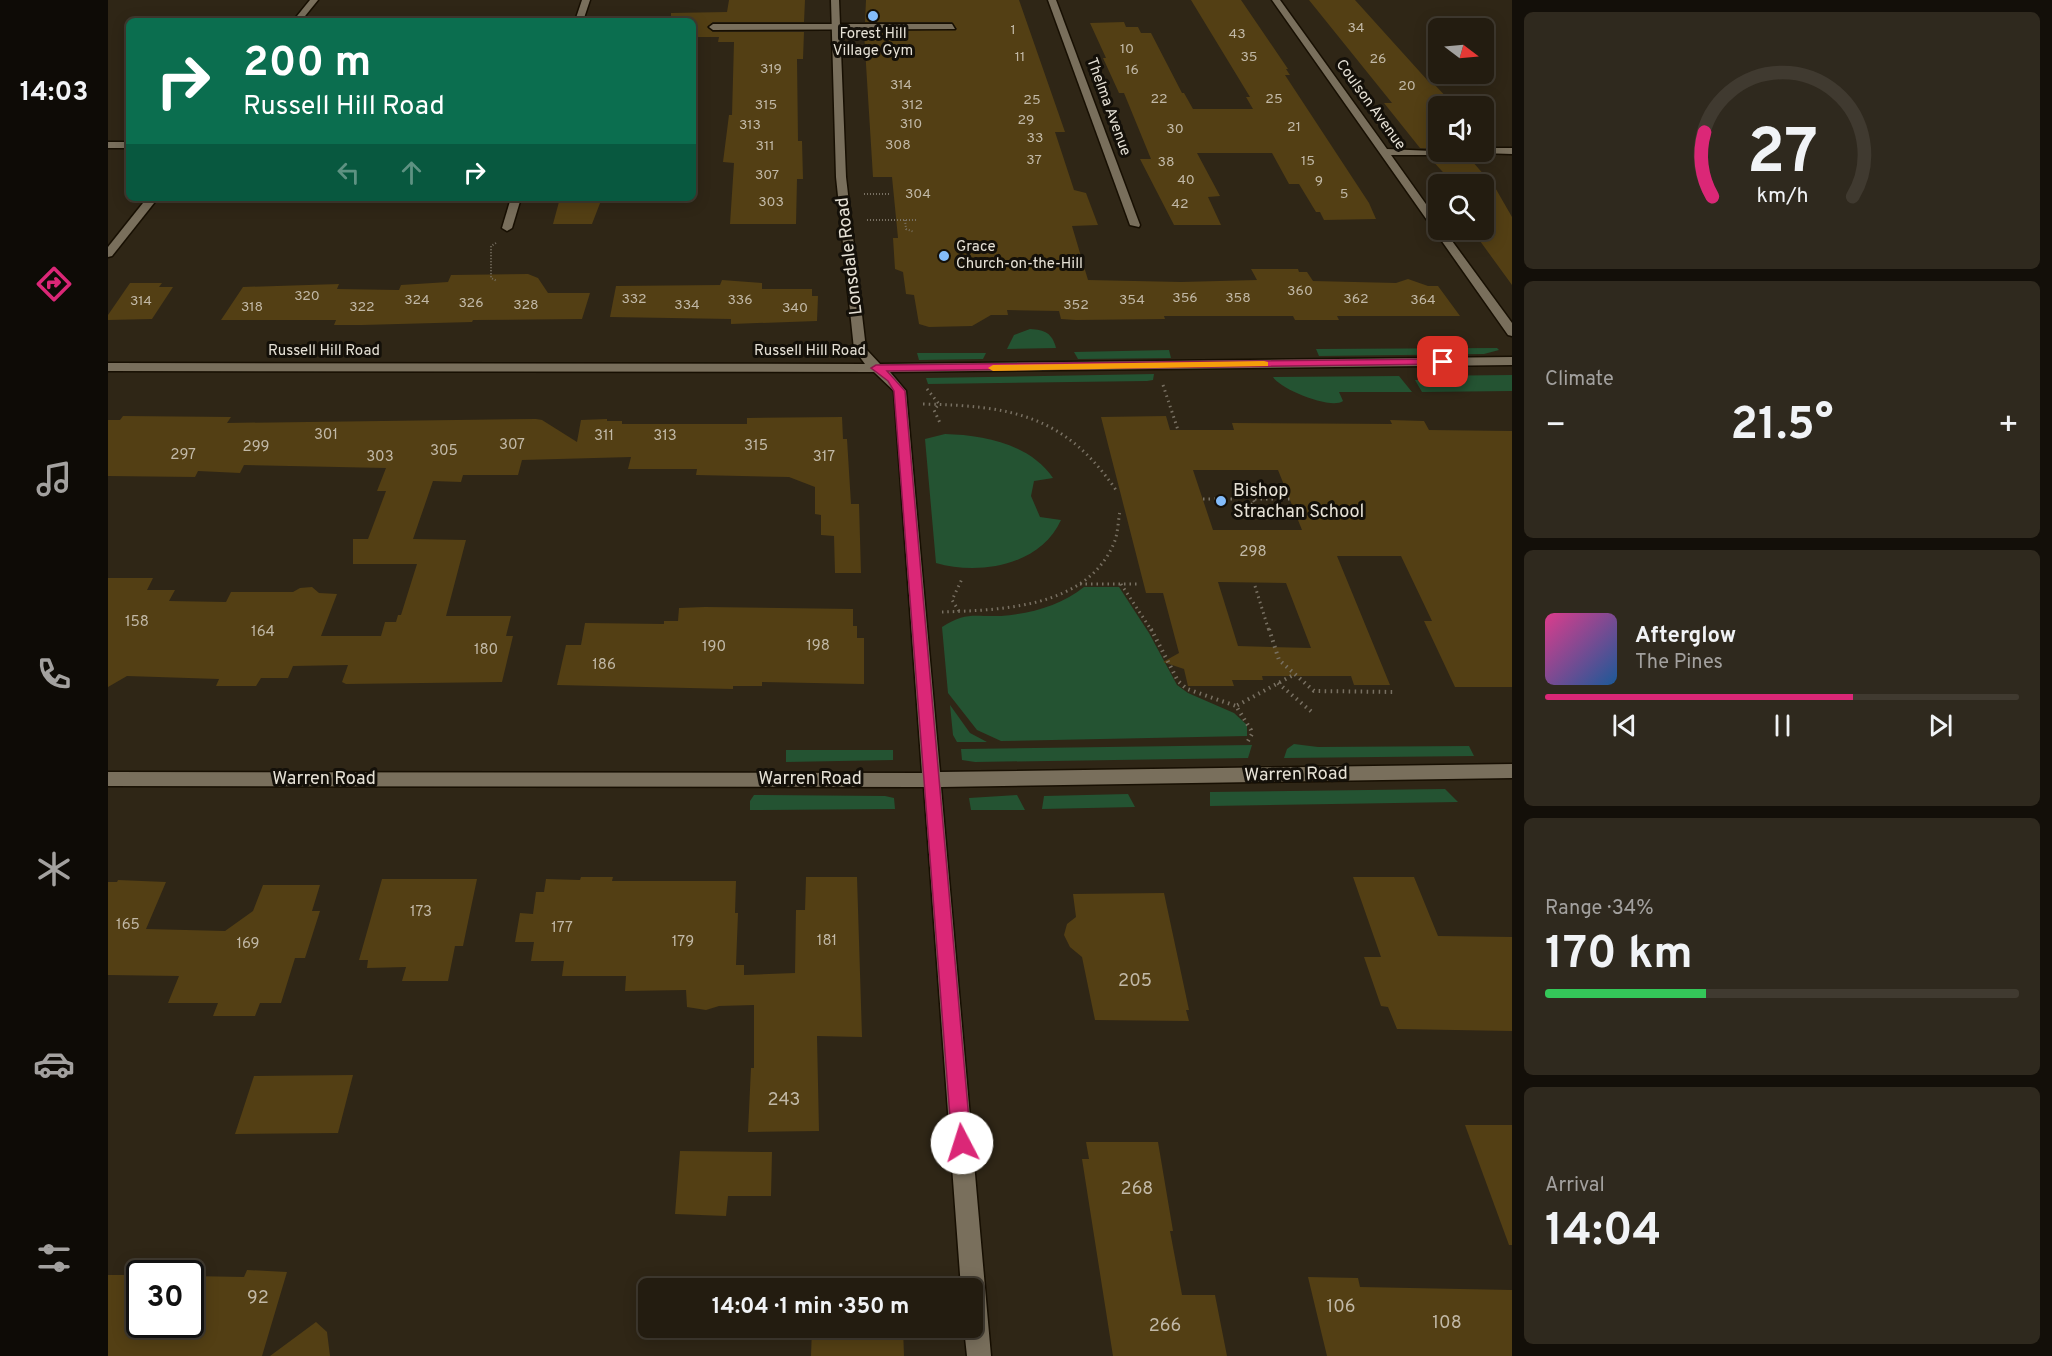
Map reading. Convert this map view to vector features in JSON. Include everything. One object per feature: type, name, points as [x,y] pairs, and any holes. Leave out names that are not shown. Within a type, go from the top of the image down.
[{"type":"street","points":[[299,18],[314,0]]},
{"type":"street","points":[[580,18],[586,0]]},
{"type":"street","name":"Lonsdale Road","points":[[835,0],[841,177],[860,349],[864,359],[891,379],[900,391],[979,1356]]},
{"type":"street","name":"Thelma Avenue","points":[[1052,0],[1135,225]]},
{"type":"street","name":"Coulson Avenue","points":[[1276,0],[1428,213]]},
{"type":"street","points":[[713,27],[952,27]]},
{"type":"street","points":[[108,144],[126,145]]},
{"type":"street","points":[[1494,151],[1512,151]]},
{"type":"street","points":[[1385,152],[1428,152]]},
{"type":"street","points":[[108,254],[151,201]]},
{"type":"street","points":[[507,228],[515,201]]},
{"type":"street","name":"Coulson Avenue","points":[[1447,240],[1512,332]]},
{"type":"street","name":"Russell Hill Road","points":[[108,367],[876,368],[1512,361]]},
{"type":"street","name":"Warren Road","points":[[108,779],[932,780],[1512,771]]},
{"type":"path","points":[[862,194],[890,194]]},
{"type":"path","points":[[867,220],[917,220]]},
{"type":"path","points":[[905,220],[906,229],[914,232]]},
{"type":"path","points":[[497,281],[491,278],[491,246],[500,239],[507,228]]},
{"type":"path","points":[[1161,377],[1178,430]]},
{"type":"path","points":[[925,386],[939,404]]},
{"type":"path","points":[[919,404],[989,406],[1040,421],[1071,437],[1103,468],[1116,490]]},
{"type":"path","points":[[939,404],[934,410],[942,425]]},
{"type":"path","points":[[1234,499],[1235,495],[1244,492],[1255,499],[1290,499]]},
{"type":"path","points":[[1203,499],[1234,499],[1237,503],[1247,506],[1255,504],[1255,499]]},
{"type":"path","points":[[937,612],[1003,609],[1044,601],[1079,584],[1104,562],[1114,545],[1120,526],[1120,511]]},
{"type":"path","points":[[960,611],[952,600],[962,579]]},
{"type":"path","points":[[1079,584],[1139,584]]},
{"type":"path","points":[[1121,584],[1149,625],[1178,681],[1187,689],[1236,706],[1239,713],[1251,725],[1252,734],[1248,741]]},
{"type":"path","points":[[1255,586],[1279,660],[1314,691],[1395,692]]},
{"type":"path","points":[[1236,706],[1295,674]]},
{"type":"path","points":[[1278,683],[1313,713]]},
{"type":"green space","points":[[1030,329],[1047,333],[1056,348],[1007,349],[1014,335]]},
{"type":"green space","points":[[1497,348],[1499,350],[1484,354],[1319,356],[1316,349]]},
{"type":"green space","points":[[1169,350],[1171,358],[1078,359],[1074,352]]},
{"type":"green space","points":[[917,353],[986,353],[983,359],[919,360]]},
{"type":"green space","points":[[1154,374],[1153,380],[1147,381],[928,384],[926,378]]},
{"type":"green space","points":[[1512,375],[1512,391],[1422,392],[1415,380],[1419,380],[1417,376]]},
{"type":"green space","points":[[1399,376],[1412,392],[1339,392],[1343,401],[1337,403],[1317,401],[1306,397],[1285,387],[1273,377]]},
{"type":"green space","points":[[945,434],[990,439],[1019,449],[1043,466],[1053,478],[1034,481],[1031,496],[1040,517],[1061,520],[1052,535],[1039,548],[1024,557],[990,567],[953,567],[936,563],[925,439]]},
{"type":"green space","points":[[1084,587],[1119,587],[1149,633],[1177,685],[1188,693],[1234,713],[1247,725],[1247,736],[1001,741],[977,730],[948,693],[942,627],[965,617],[1001,616],[1034,611],[1056,604]]},
{"type":"green space","points":[[950,705],[970,733],[987,742],[957,742],[953,735]]},
{"type":"green space","points":[[1294,744],[1318,747],[1469,746],[1474,756],[1284,758],[1287,749]]},
{"type":"green space","points":[[1252,745],[1248,758],[975,762],[962,760],[961,749]]},
{"type":"green space","points":[[786,750],[893,750],[893,760],[786,762]]},
{"type":"green space","points":[[1445,789],[1458,802],[1210,806],[1210,792]]},
{"type":"green space","points":[[1128,794],[1135,807],[1042,809],[1044,796]]},
{"type":"green space","points":[[754,795],[885,796],[894,798],[895,809],[750,810],[750,801]]},
{"type":"green space","points":[[1017,795],[1025,810],[971,810],[969,798]]},
{"type":"building","points":[[729,0],[805,0],[804,22],[713,22],[707,27],[713,32],[804,32],[803,59],[797,59],[798,141],[802,141],[803,179],[797,179],[796,224],[730,224],[734,163],[723,162],[729,115],[732,115],[734,42],[718,42],[719,37],[696,37],[696,18],[671,18],[671,13],[727,12]]},
{"type":"building","points":[[866,0],[1019,0],[1065,132],[1055,132],[1074,190],[1086,193],[1098,225],[1072,226],[1088,280],[1181,282],[1257,280],[1251,269],[1298,269],[1299,272],[1307,272],[1313,281],[1396,283],[1408,279],[1428,286],[1438,286],[1460,316],[1337,316],[1339,320],[1295,320],[1293,316],[1164,316],[1165,319],[1076,320],[1061,319],[1059,311],[1007,310],[1008,315],[991,315],[972,326],[929,327],[919,324],[914,295],[906,294],[903,272],[895,269],[893,238],[898,238],[892,177],[873,177],[864,32],[957,29],[952,22],[865,22]]},
{"type":"building","points":[[1191,0],[1241,0],[1288,69],[1286,69],[1290,75],[1285,75],[1369,203],[1376,219],[1324,220],[1320,212],[1316,212],[1299,184],[1289,184],[1272,153],[1197,153],[1220,196],[1208,197],[1221,225],[1174,225],[1140,159],[1151,159],[1124,93],[1119,93],[1103,58],[1106,58],[1090,23],[1124,22],[1126,27],[1138,27],[1141,33],[1151,33],[1182,93],[1193,109],[1253,109],[1246,97],[1250,97]]},
{"type":"building","points":[[1309,0],[1355,0],[1428,81],[1428,84],[1434,84],[1445,96],[1428,96],[1428,148],[1420,148],[1384,103],[1392,103]]},
{"type":"building","points":[[1434,162],[1473,162],[1483,174],[1445,174]]},
{"type":"building","points":[[1494,186],[1512,217],[1512,285],[1479,240],[1494,240]]},
{"type":"building","points":[[559,201],[601,201],[592,224],[553,224]]},
{"type":"building","points":[[528,274],[538,278],[548,293],[590,293],[582,319],[473,320],[472,322],[362,325],[334,325],[336,320],[221,320],[243,287],[339,284],[337,289],[399,290],[401,285],[448,282],[451,275]]},
{"type":"building","points":[[722,280],[762,283],[762,289],[812,289],[812,296],[818,296],[817,321],[731,324],[731,319],[610,317],[616,286],[720,285]]},
{"type":"building","points":[[130,283],[162,283],[159,287],[173,287],[152,319],[108,320],[108,315]]},
{"type":"building","points":[[123,416],[231,417],[227,423],[536,419],[542,420],[577,442],[581,420],[607,419],[607,421],[622,421],[622,424],[747,424],[747,418],[842,417],[843,439],[847,439],[851,504],[859,504],[861,573],[835,573],[834,536],[821,535],[821,515],[815,514],[815,487],[789,477],[696,475],[697,469],[628,469],[631,457],[522,460],[518,475],[463,475],[461,482],[433,481],[413,539],[466,540],[446,616],[511,616],[506,636],[513,636],[502,682],[346,684],[342,682],[348,665],[293,666],[288,678],[261,678],[256,686],[216,686],[219,679],[127,676],[108,687],[108,578],[153,578],[147,590],[175,590],[169,601],[226,602],[231,592],[293,592],[300,588],[312,587],[319,593],[337,594],[321,636],[381,636],[385,622],[396,622],[398,615],[401,615],[417,564],[353,564],[353,539],[368,539],[386,491],[377,491],[386,468],[244,465],[240,473],[198,471],[195,477],[108,476],[108,420],[120,420]]},
{"type":"building","points":[[1166,416],[1170,430],[1234,430],[1232,423],[1392,424],[1390,420],[1424,421],[1429,430],[1512,431],[1512,687],[1455,687],[1424,621],[1432,621],[1401,556],[1337,556],[1390,685],[1354,685],[1351,676],[1262,676],[1263,680],[1232,680],[1234,686],[1188,686],[1184,669],[1163,662],[1179,653],[1163,593],[1146,593],[1101,417]],"holes":[[[1193,470],[1278,470],[1302,530],[1213,530]],[[1218,582],[1286,583],[1311,648],[1238,646]]]},
{"type":"building","points":[[679,608],[853,609],[853,626],[857,626],[857,638],[864,638],[864,684],[762,682],[762,686],[733,686],[733,689],[557,685],[566,645],[581,645],[585,623],[664,624],[664,621],[678,621]]},
{"type":"building","points":[[581,877],[613,877],[612,881],[736,881],[735,913],[738,913],[736,965],[744,965],[744,975],[795,973],[796,910],[805,910],[806,877],[857,877],[862,1037],[817,1036],[819,1131],[748,1132],[751,1068],[754,1068],[754,1005],[719,1006],[706,1010],[687,1007],[686,990],[625,991],[626,976],[562,976],[564,961],[531,961],[534,942],[515,942],[520,913],[533,914],[536,892],[544,892],[546,879],[580,880]]},
{"type":"building","points":[[1353,877],[1414,877],[1438,936],[1512,937],[1512,1031],[1397,1029],[1388,1007],[1381,1006],[1364,957],[1381,957]]},
{"type":"building","points":[[382,879],[477,879],[463,946],[455,946],[448,981],[402,981],[406,967],[367,968],[368,960],[359,960]]},
{"type":"building","points":[[118,880],[166,882],[146,929],[225,931],[253,911],[263,885],[320,885],[312,911],[320,911],[305,958],[295,958],[281,1003],[260,1003],[255,1016],[213,1016],[218,1003],[168,1003],[179,976],[108,975],[108,882]]},
{"type":"building","points":[[1164,893],[1189,1010],[1186,1010],[1189,1021],[1095,1020],[1082,957],[1070,947],[1064,935],[1067,924],[1076,917],[1073,894]]},
{"type":"building","points":[[353,1075],[338,1133],[235,1134],[254,1076]]},
{"type":"building","points":[[1465,1125],[1512,1125],[1512,1245],[1509,1245]]},
{"type":"building","points":[[1086,1142],[1158,1142],[1173,1231],[1170,1231],[1182,1295],[1215,1295],[1227,1356],[1113,1356],[1082,1159],[1089,1159]]},
{"type":"building","points":[[680,1151],[772,1152],[771,1196],[728,1196],[726,1216],[675,1214]]},
{"type":"building","points":[[247,1270],[287,1272],[262,1356],[108,1356],[108,1275],[126,1275],[126,1338],[204,1338],[204,1276],[244,1277]]},
{"type":"building","points":[[1308,1277],[1358,1278],[1360,1287],[1512,1290],[1512,1356],[1327,1356]]},
{"type":"building","points":[[316,1322],[327,1332],[330,1356],[270,1356]]},
{"type":"building","points":[[812,1338],[903,1338],[904,1356],[811,1356]]},
{"type":"slow traffic","points":[[993,368],[1264,364]]},
{"type":"place","name":"Forest Hill Village Gym","points":[[873,16]]},
{"type":"place","name":"Grace Church-on-the-Hill","points":[[944,256]]},
{"type":"place","name":"Bishop Strachan School","points":[[1221,501]]},
{"type":"route","points":[[962,1143],[900,391],[891,379],[876,368],[1443,362]]}]
